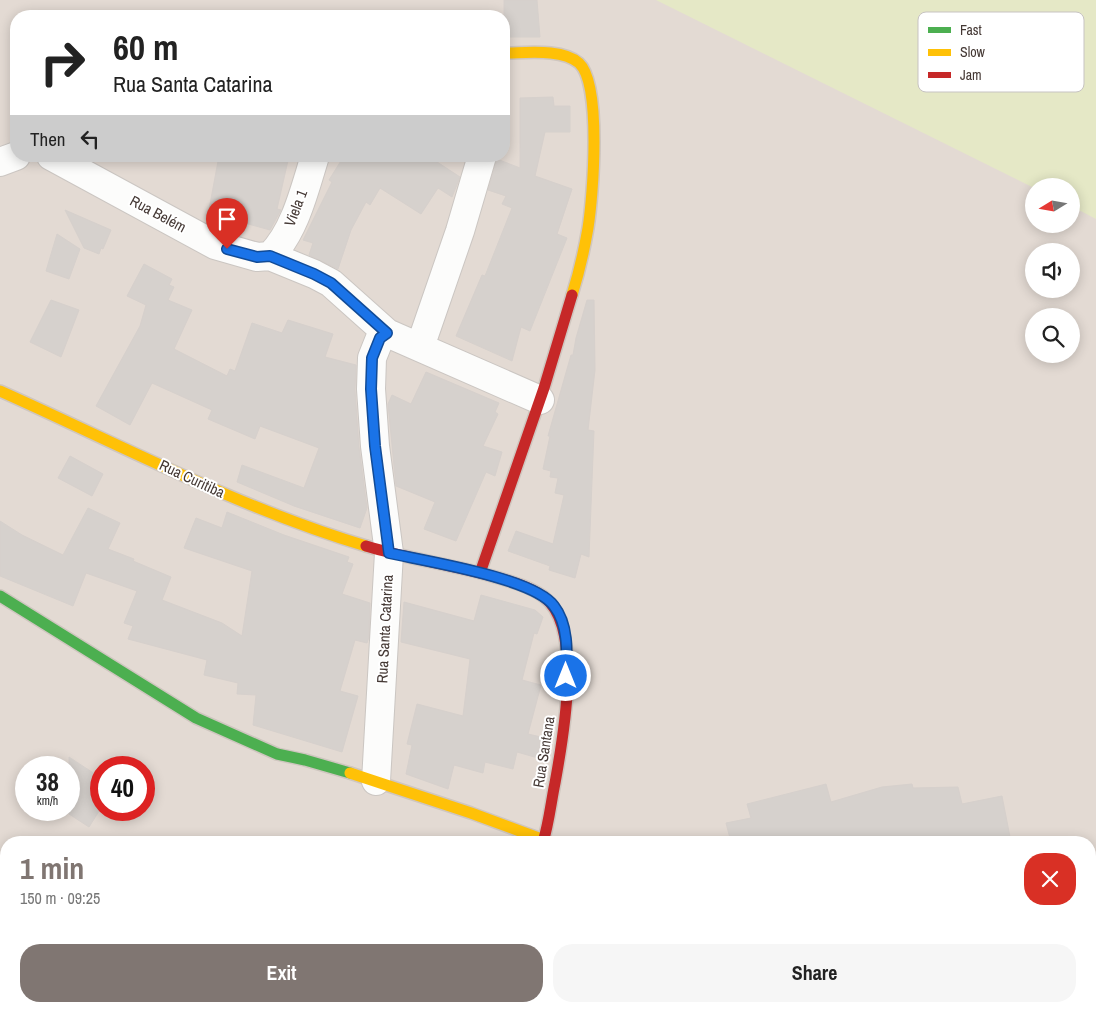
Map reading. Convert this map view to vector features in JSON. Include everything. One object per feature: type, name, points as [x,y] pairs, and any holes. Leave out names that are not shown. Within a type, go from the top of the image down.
[{"type":"street","points":[[480,573],[553,363],[581,266],[590,212],[594,120],[591,87],[587,72],[580,63],[568,56],[550,54],[510,56]]},
{"type":"street","name":"Rua Belém","points":[[62,162],[215,245],[257,257],[270,256],[314,274],[331,283],[387,333]]},
{"type":"street","name":"Viela 1","points":[[270,256],[280,246],[291,226],[312,162]]},
{"type":"street","points":[[420,346],[458,239],[480,162]]},
{"type":"street","points":[[387,333],[540,400]]},
{"type":"street","name":"Rua Santa Catarina","points":[[376,782],[389,553],[375,446],[371,389],[372,358],[380,338],[387,333]]},
{"type":"street","name":"Rua Curitiba","points":[[0,392],[235,499],[322,534],[389,553]]},
{"type":"street","name":"Rua Santana","points":[[389,553],[514,582],[535,591],[554,605],[564,625],[567,658],[564,731],[545,836]]},
{"type":"street","points":[[0,596],[196,718],[277,754],[305,760],[376,782],[471,813],[531,836]]},
{"type":"shaded area","points":[[0,0],[1096,0],[1096,836],[0,836]]},
{"type":"green space","points":[[656,0],[1096,0],[1096,219],[1080,211],[1080,178],[1025,178],[1025,184]]},
{"type":"building","points":[[504,0],[537,0],[540,37],[510,37],[510,10],[504,10]]},
{"type":"building","points":[[553,97],[554,106],[570,106],[570,132],[545,132],[535,176],[572,189],[557,234],[567,238],[530,331],[521,327],[512,361],[456,336],[482,275],[485,276],[512,208],[502,204],[506,196],[488,190],[496,162],[505,162],[520,168],[520,98]]},
{"type":"building","points":[[218,162],[288,162],[277,209],[281,210],[270,230],[241,222],[239,228],[237,227],[232,234],[212,226],[214,217],[208,215]]},
{"type":"building","points":[[340,162],[437,162],[460,177],[452,197],[438,188],[421,214],[380,188],[370,205],[366,202],[351,230],[338,269],[309,255],[313,243],[303,240],[332,182],[329,180]]},
{"type":"building","points":[[65,210],[111,230],[99,254],[84,248]]},
{"type":"building","points":[[57,234],[80,249],[69,279],[46,271]]},
{"type":"building","points":[[144,264],[172,279],[169,285],[174,287],[168,300],[192,310],[174,349],[227,376],[230,369],[235,371],[252,323],[282,333],[288,320],[333,334],[325,357],[356,365],[355,390],[359,447],[367,508],[360,528],[294,506],[237,482],[242,465],[304,488],[319,448],[260,426],[255,439],[208,419],[212,410],[152,383],[130,425],[96,406],[140,326],[146,305],[127,296]]},
{"type":"building","points":[[51,300],[79,310],[61,357],[30,342]]},
{"type":"building","points":[[587,300],[594,300],[595,370],[588,430],[594,431],[589,557],[581,554],[575,578],[549,570],[550,566],[508,551],[516,531],[553,544],[564,495],[555,493],[558,478],[550,477],[551,471],[543,469],[550,436],[548,436],[571,355],[573,355]]},
{"type":"building","points":[[426,372],[499,403],[495,412],[498,414],[483,446],[502,452],[495,476],[486,472],[456,541],[424,529],[435,502],[396,486],[388,404],[392,395],[411,404]]},
{"type":"building","points":[[70,456],[103,474],[92,496],[58,478]]},
{"type":"building","points":[[88,508],[120,523],[108,549],[171,577],[162,600],[222,623],[242,636],[252,571],[184,548],[196,518],[222,528],[227,512],[284,535],[349,557],[347,562],[353,564],[342,594],[370,603],[369,637],[367,643],[355,640],[340,691],[358,696],[342,752],[253,725],[256,695],[237,694],[238,683],[204,675],[207,660],[128,639],[133,626],[124,623],[137,591],[86,573],[73,606],[0,576],[0,521],[22,535],[63,555]]},
{"type":"building","points":[[481,595],[535,610],[543,617],[537,634],[534,633],[522,680],[541,685],[528,734],[541,737],[538,758],[517,752],[513,769],[485,762],[483,773],[454,765],[448,789],[406,774],[412,745],[407,744],[417,704],[463,716],[470,659],[401,642],[404,602],[474,621]]},
{"type":"building","points":[[80,764],[90,771],[90,821],[93,821],[89,827],[80,821]]},
{"type":"building","points":[[826,784],[831,802],[882,787],[912,784],[913,788],[958,787],[962,804],[1002,796],[1010,836],[729,836],[726,823],[751,818],[747,804]]},
{"type":"traffic: fast","points":[[0,596],[196,718],[277,754],[350,773]]},
{"type":"traffic: slow","points":[[510,53],[543,52],[572,58],[579,63],[586,75],[591,93],[594,141],[592,192],[586,237],[572,295]]},
{"type":"traffic: slow","points":[[0,391],[226,494],[319,531],[366,546]]},
{"type":"traffic: slow","points":[[350,773],[471,813],[533,836]]},
{"type":"traffic: jam","points":[[480,573],[544,388],[572,295]]},
{"type":"traffic: jam","points":[[366,546],[519,584],[544,597],[556,612],[564,633],[568,685],[562,740],[544,836]]},
{"type":"route","points":[[227,249],[257,257],[270,256],[314,274],[331,283],[387,333],[380,338],[372,358],[371,389],[375,446],[389,553],[480,573],[514,582],[535,591],[554,605],[564,625],[567,658],[566,676]]}]
